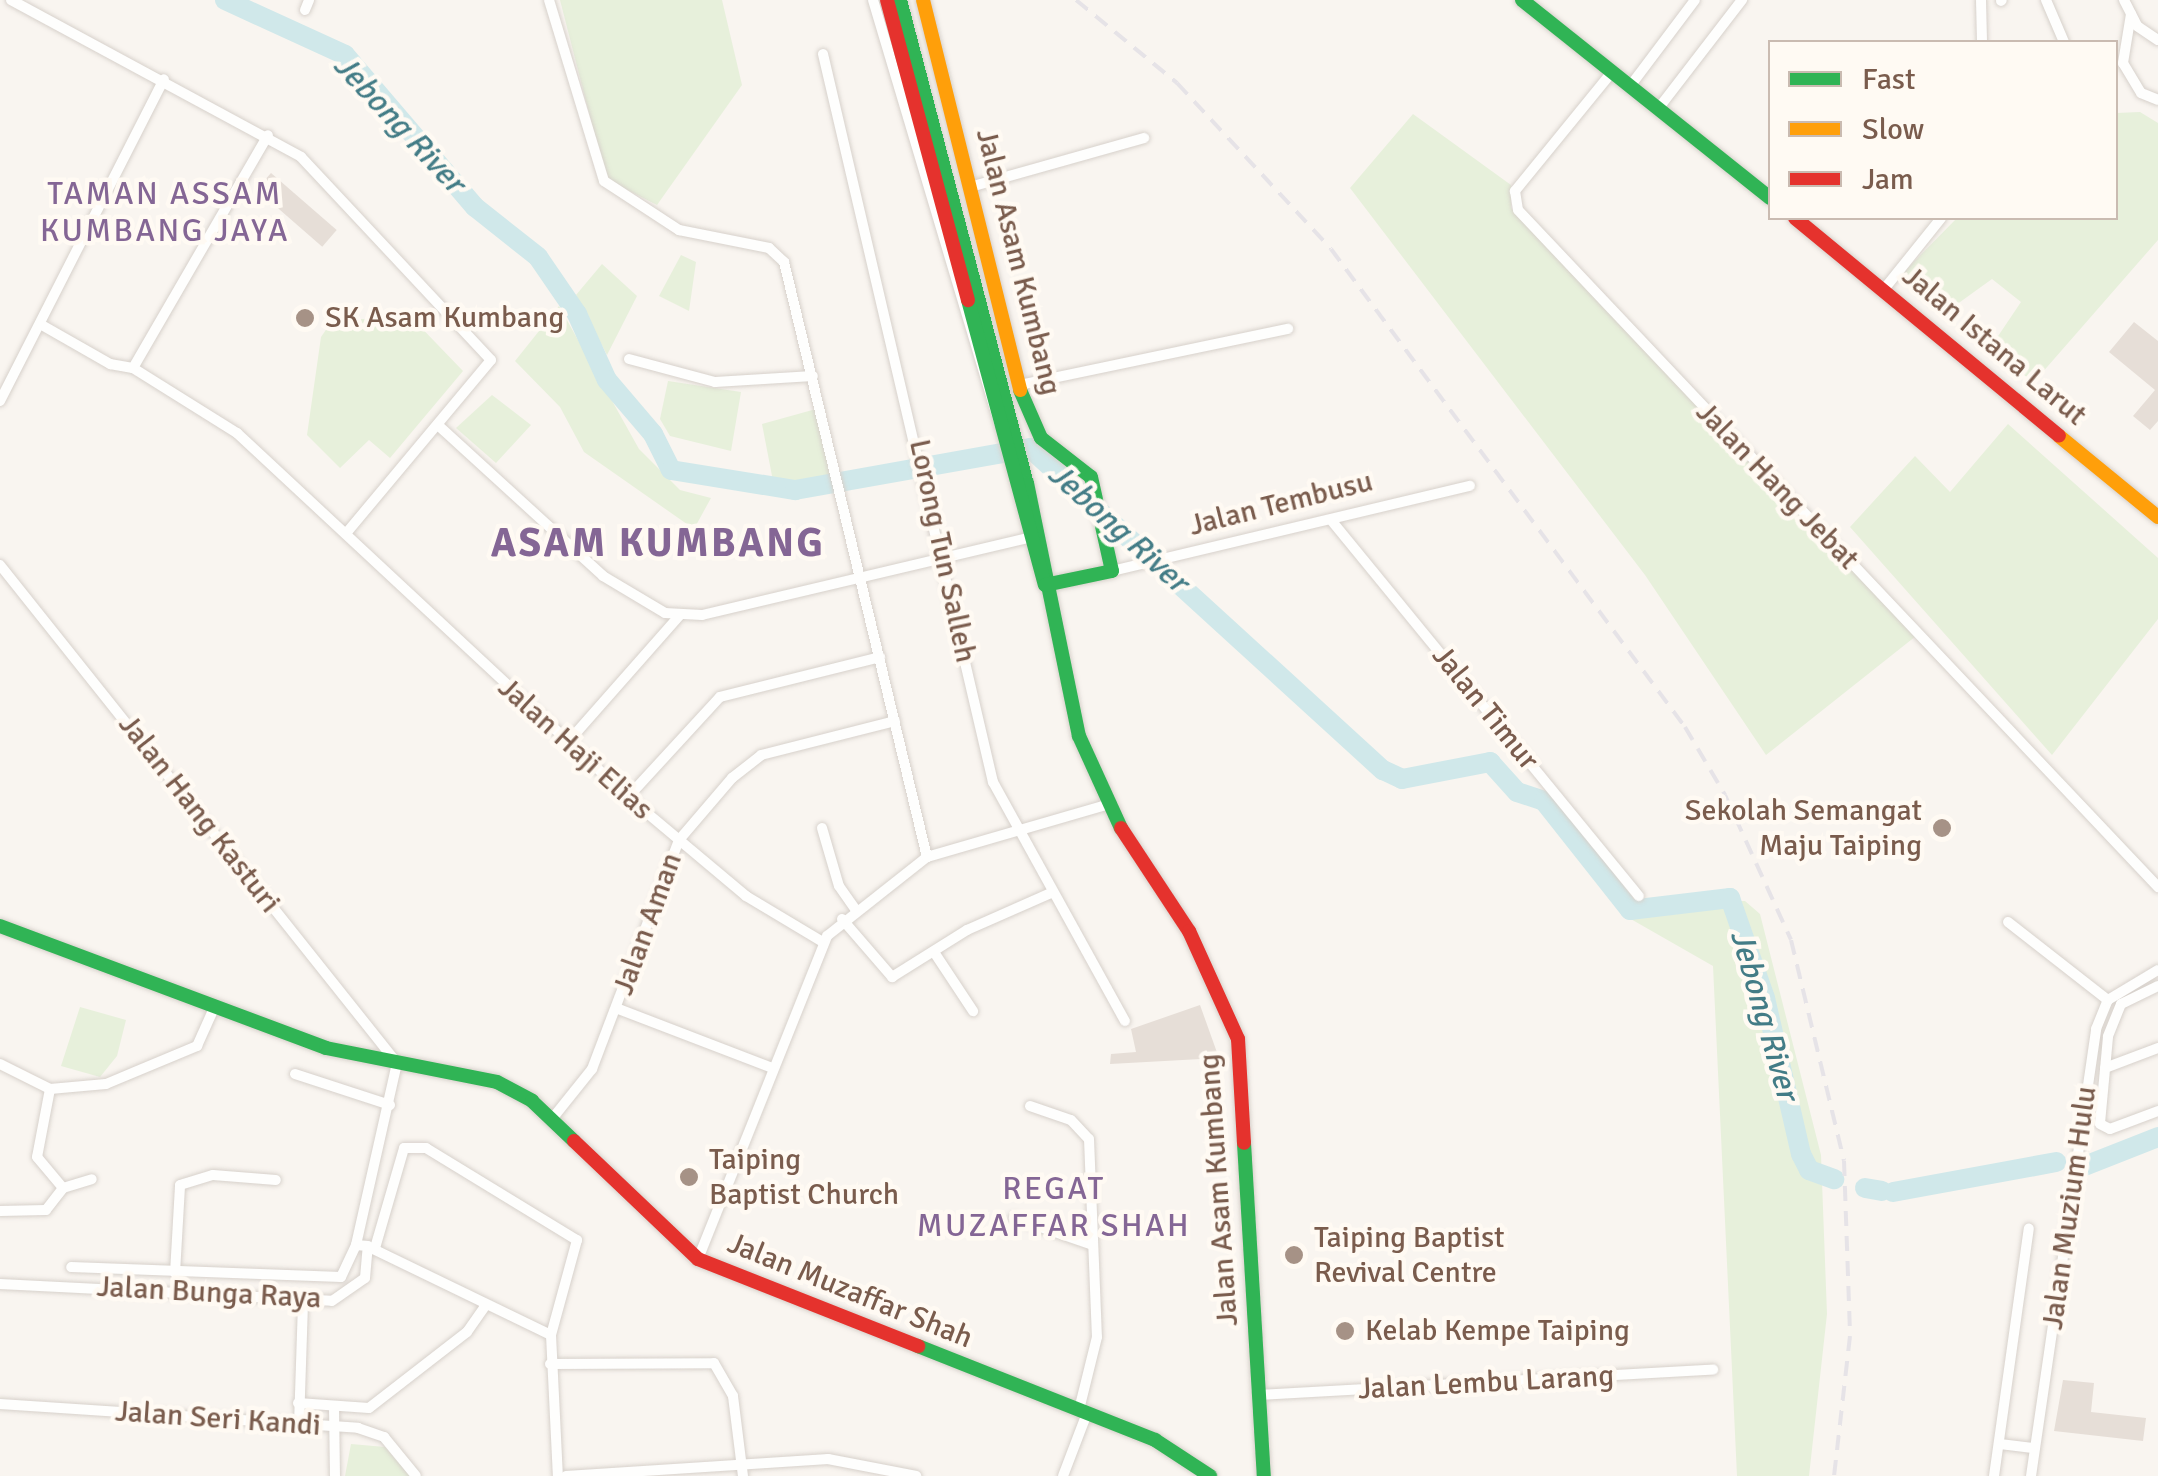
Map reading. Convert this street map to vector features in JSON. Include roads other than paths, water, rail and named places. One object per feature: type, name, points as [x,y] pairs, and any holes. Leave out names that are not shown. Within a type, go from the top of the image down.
[{"type":"main road","name":"Jalan Asam Kumbang","points":[[887,0],[993,373],[999,424],[1009,438]]},
{"type":"main road","name":"Jalan Asam Kumbang","points":[[900,0],[1046,586],[1078,734],[1106,805],[1188,932],[1238,1039],[1264,1476]]},
{"type":"main road","name":"Jalan Asam Kumbang","points":[[923,0],[1019,385],[1036,432],[1095,485],[1112,571]]},
{"type":"main road","points":[[1522,0],[1768,196]]},
{"type":"main road","name":"Jalan Istana Larut","points":[[1798,220],[1885,288],[2158,517]]},
{"type":"main road","name":"Jalan Tembusu","points":[[1046,586],[1112,571]]},
{"type":"main road","name":"Jalan Muzaffar Shah","points":[[0,926],[326,1048],[497,1082],[552,1119],[698,1259],[1156,1440],[1210,1476]]},
{"type":"street","points":[[11,0],[268,135],[338,191],[491,360],[440,427],[347,532]]},
{"type":"street","points":[[550,0],[596,168],[631,202],[707,241],[780,256],[813,376],[927,857]]},
{"type":"street","name":"Jalan Asam Kumbang","points":[[873,0],[999,424]]},
{"type":"street","points":[[1631,86],[1695,0]]},
{"type":"street","points":[[1658,109],[1742,0]]},
{"type":"street","points":[[1981,0],[1982,40]]},
{"type":"street","points":[[2046,0],[2063,40]]},
{"type":"street","points":[[2124,0],[2131,14],[2158,40]]},
{"type":"street","points":[[2131,14],[2123,63],[2141,93],[2158,100]]},
{"type":"street","name":"Lorong Tun Salleh","points":[[823,54],[924,464],[984,754],[1014,829],[1126,1021]]},
{"type":"street","name":"Jalan Hang Jebat","points":[[1612,72],[1514,191],[1518,210],[2158,887]]},
{"type":"street","points":[[0,401],[164,78]]},
{"type":"street","points":[[132,368],[268,135]]},
{"type":"street","points":[[970,187],[1144,138]]},
{"type":"street","points":[[1885,288],[1939,220]]},
{"type":"street","name":"Jalan Haji Elias","points":[[40,324],[110,364],[132,368],[237,432],[628,797],[746,896],[823,942]]},
{"type":"street","points":[[1019,385],[1288,330]]},
{"type":"street","points":[[629,359],[715,382],[813,376]]},
{"type":"street","points":[[440,427],[612,582],[635,600],[680,615],[1033,536]]},
{"type":"street","name":"Jalan Tembusu","points":[[1112,571],[1470,486]]},
{"type":"street","name":"Jalan Timur","points":[[1331,520],[1639,896]]},
{"type":"street","name":"Jalan Hang Kasturi","points":[[0,565],[397,1063]]},
{"type":"street","points":[[568,742],[680,615]]},
{"type":"street","points":[[628,797],[720,698],[880,657]]},
{"type":"street","points":[[679,840],[760,755],[895,722]]},
{"type":"street","points":[[698,1259],[823,942],[842,919],[927,857],[1106,805]]},
{"type":"street","points":[[822,828],[855,909]]},
{"type":"street","name":"Jalan Aman","points":[[552,1119],[583,1086],[679,840]]},
{"type":"street","points":[[842,919],[883,974],[903,973],[934,952],[1050,893]]},
{"type":"street","points":[[2008,922],[2108,1000],[2158,970]]},
{"type":"street","points":[[934,952],[973,1011]]},
{"type":"street","points":[[2158,986],[2121,1004],[2105,1068],[2103,1129],[2158,1111]]},
{"type":"street","name":"Jalan Muzium Hulu","points":[[2031,1476],[2088,1072],[2108,1000]]},
{"type":"street","points":[[0,1064],[50,1089],[106,1084],[198,1046],[215,1006]]},
{"type":"street","name":"Jalan Aman","points":[[616,1008],[772,1068]]},
{"type":"street","points":[[2105,1068],[2158,1048]]},
{"type":"street","name":"Jalan Bunga Raya","points":[[0,1284],[302,1302],[353,1292],[368,1271],[367,1247],[397,1063]]},
{"type":"street","points":[[295,1074],[390,1105]]},
{"type":"street","points":[[50,1089],[37,1158],[63,1188]]},
{"type":"street","points":[[1030,1106],[1072,1120],[1089,1139],[1096,1337],[1082,1412],[1063,1476]]},
{"type":"street","points":[[551,1335],[484,1308],[367,1247],[404,1148],[426,1148],[576,1240],[551,1335],[558,1476]]},
{"type":"street","points":[[175,1273],[180,1185],[202,1175],[276,1180]]},
{"type":"street","points":[[0,1211],[46,1210],[63,1188],[92,1179]]},
{"type":"street","points":[[1014,1218],[1093,1245]]},
{"type":"street","points":[[1994,1476],[2029,1228]]},
{"type":"street","name":"Jalan Bunga Raya","points":[[70,1267],[328,1282],[347,1270],[367,1247]]},
{"type":"street","points":[[299,1424],[302,1302]]},
{"type":"street","points":[[298,1404],[378,1402],[467,1332],[484,1308]]},
{"type":"street","points":[[550,1364],[714,1362],[733,1396],[742,1471]]},
{"type":"street","name":"Jalan Lembu Larang","points":[[1259,1394],[1713,1370]]},
{"type":"street","name":"Jalan Seri Kandi","points":[[0,1404],[333,1427],[384,1437],[416,1476]]},
{"type":"street","points":[[334,1406],[335,1476]]},
{"type":"street","points":[[2000,1444],[2036,1448]]},
{"type":"street","points":[[566,1476],[742,1471],[828,1459],[916,1476]]},
{"type":"waterway","name":"Jebong River","points":[[225,0],[345,55],[475,207],[538,257],[577,314],[607,380],[653,434],[671,470],[795,490],[1030,448],[1383,770],[1402,779],[1490,762],[1517,792],[1544,801],[1630,910],[1730,898],[1765,998],[1801,1154],[1809,1170],[1834,1179]]},
{"type":"waterway","name":"Jebong River","points":[[2082,1167],[2158,1137]]},
{"type":"waterway","name":"Jebong River","points":[[1893,1192],[2056,1162]]},
{"type":"waterway","name":"Jebong River","points":[[1865,1188],[1882,1191]]},
{"type":"railway","points":[[1076,0],[1177,83],[1331,249],[1685,727],[1725,795],[1791,940],[1844,1161],[1850,1336],[1834,1476]]},
{"type":"place","name":"SK Asam Kumbang","points":[[305,318]]},
{"type":"place","name":"Sekolah Semangat Maju Taiping","points":[[1942,828]]},
{"type":"place","name":"Taiping Baptist Church","points":[[689,1177]]},
{"type":"place","name":"Taiping Baptist Revival Centre","points":[[1294,1255]]},
{"type":"place","name":"Kelab Kempe Taiping","points":[[1345,1331]]},
{"type":"district","name":"TAMAN ASSAM KUMBANG JAYA","points":[[165,214]]},
{"type":"district","name":"ASAM KUMBANG","points":[[658,543]]},
{"type":"district","name":"REGAT MUZAFFAR SHAH","points":[[1054,1208]]}]
